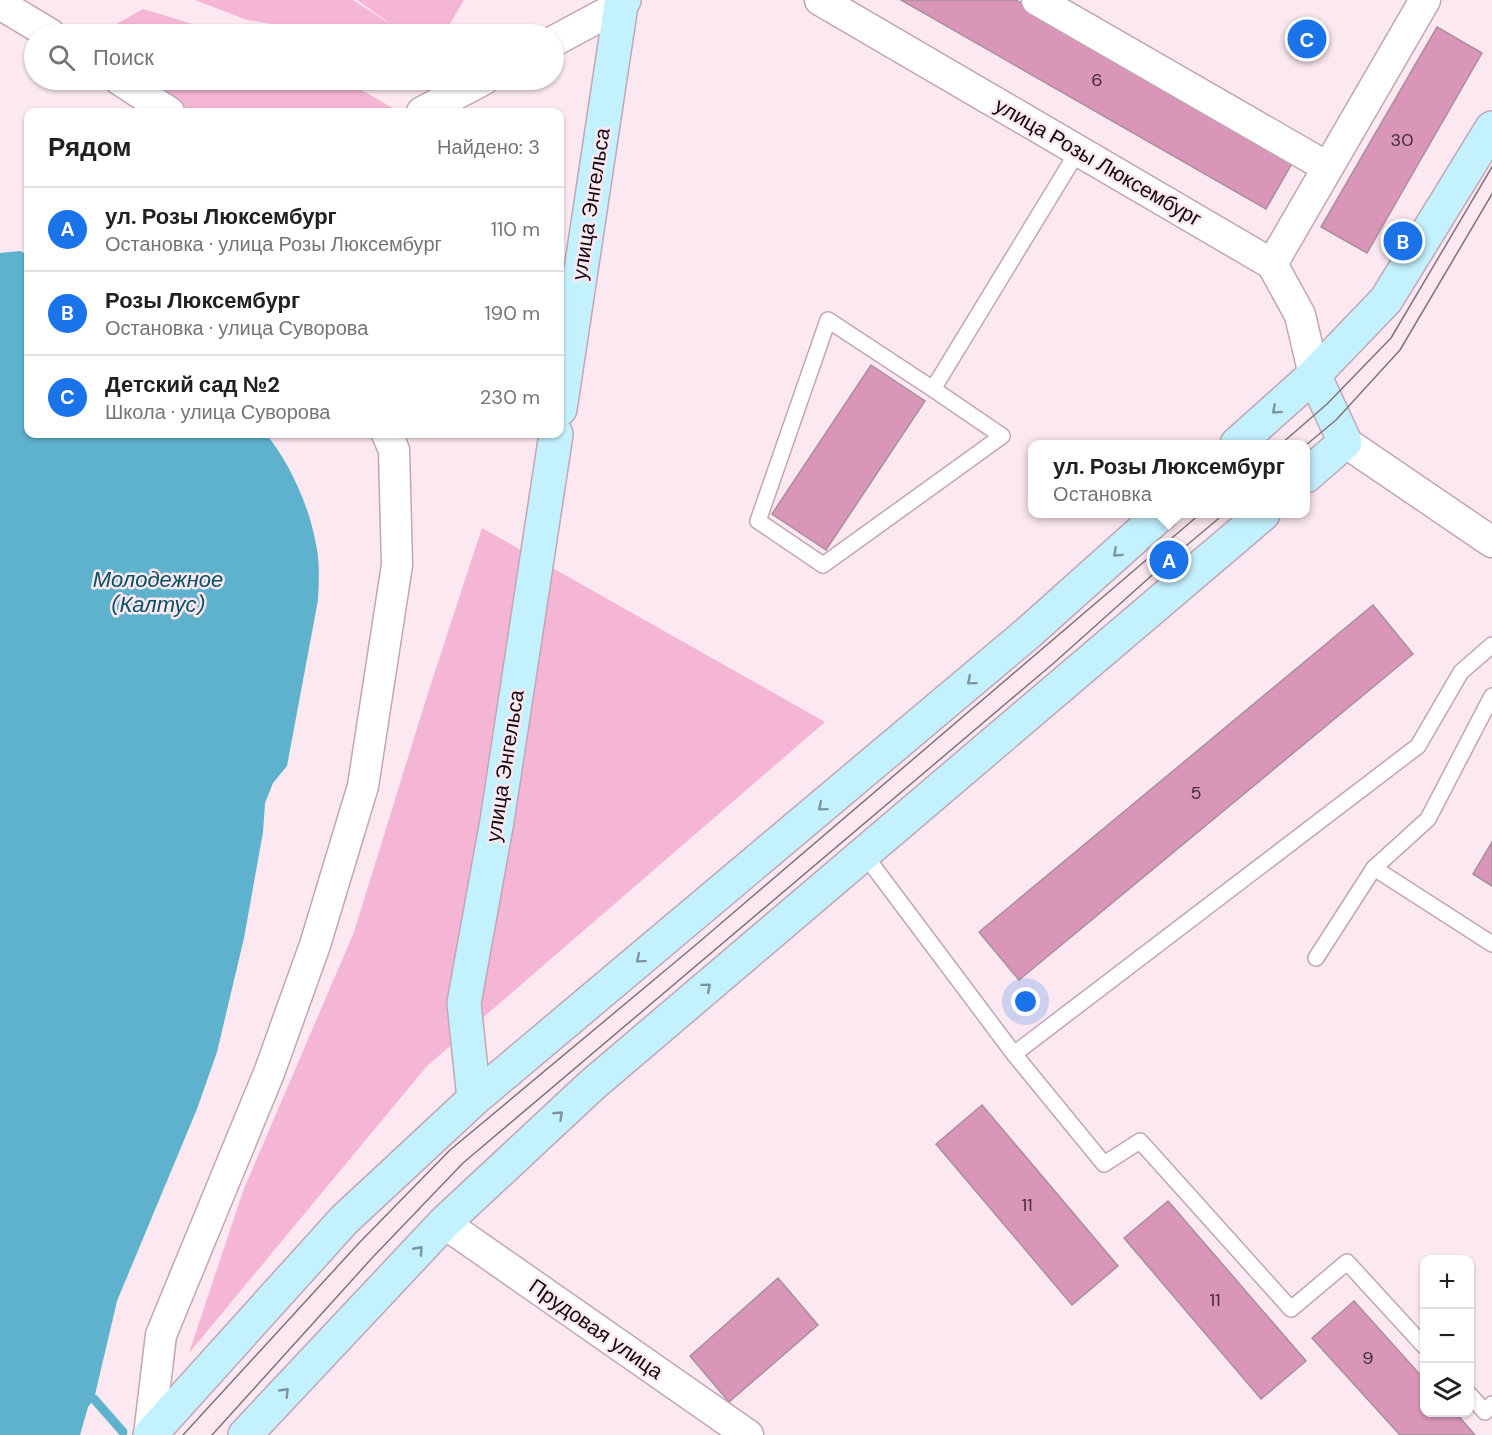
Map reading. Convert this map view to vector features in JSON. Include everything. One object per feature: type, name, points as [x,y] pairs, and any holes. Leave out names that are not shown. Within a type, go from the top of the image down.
[{"type":"main road","name":"улица Энгельса","points":[[564,383],[622,2]]},
{"type":"main road","points":[[1241,440],[1314,375],[1386,300],[1492,128]]},
{"type":"main road","points":[[1310,472],[1345,442],[1314,375]]},
{"type":"main road","name":"улица Энгельса","points":[[474,1099],[464,1003],[497,820],[555,438]]},
{"type":"main road","points":[[150,1435],[344,1220],[474,1099],[1028,633],[1155,518]]},
{"type":"main road","points":[[245,1435],[444,1223],[592,1085],[1257,518]]},
{"type":"street","name":"улица Розы Люксембург","points":[[820,0],[1272,264]]},
{"type":"street","points":[[1037,0],[1327,167]]},
{"type":"street","points":[[1314,375],[1300,315],[1272,264],[1425,0]]},
{"type":"street","points":[[564,35],[622,2]]},
{"type":"street","points":[[0,4],[33,24]]},
{"type":"street","points":[[135,90],[163,108]]},
{"type":"street","points":[[440,108],[468,90]]},
{"type":"street","points":[[150,1435],[161,1335],[269,1073],[315,945],[363,786],[397,565],[394,450],[389,438]]},
{"type":"street","points":[[1345,442],[1492,542]]},
{"type":"street","name":"Прудовая улица","points":[[444,1223],[748,1435]]},
{"type":"lane","points":[[933,389],[1078,151]]},
{"type":"lane","points":[[828,320],[933,389],[1002,436],[823,565],[758,521],[828,320]]},
{"type":"lane","points":[[1014,1054],[1418,746],[1461,672],[1492,645]]},
{"type":"lane","points":[[1316,958],[1374,868],[1428,819],[1492,696]]},
{"type":"lane","points":[[864,854],[1014,1054],[1104,1164],[1140,1141],[1291,1309],[1347,1262],[1420,1341]]},
{"type":"lane","points":[[1374,868],[1492,944]]},
{"type":"lane","points":[[1474,1400],[1485,1412],[1492,1404]]},
{"type":"shaded area","points":[[195,0],[353,0],[390,24],[272,24],[247,20]]},
{"type":"shaded area","points":[[357,0],[464,0],[450,24],[391,24]]},
{"type":"shaded area","points":[[143,9],[193,24],[117,24]]},
{"type":"shaded area","points":[[139,90],[361,90],[393,108],[163,108]]},
{"type":"shaded area","points":[[482,528],[825,722],[427,1066],[189,1353],[243,1191],[354,932]]},
{"type":"water","name":"Молодежное (Калтус)","points":[[20,251],[24,253],[24,438],[269,438],[291,472],[309,515],[319,565],[318,600],[287,766],[273,783],[265,803],[263,832],[244,938],[217,1052],[197,1109],[117,1301],[94,1399],[88,1407],[80,1435],[0,1435],[0,253]]},
{"type":"building","points":[[901,0],[1016,0],[1294,160],[1266,209]]},
{"type":"building","points":[[1437,27],[1482,53],[1367,253],[1321,227]]},
{"type":"building","points":[[871,365],[925,401],[826,550],[772,514]]},
{"type":"building","points":[[1373,605],[1413,654],[1019,980],[979,932]]},
{"type":"building","points":[[1492,842],[1492,886],[1473,874]]},
{"type":"building","points":[[982,1105],[1118,1266],[1072,1305],[936,1144]]},
{"type":"building","points":[[1168,1201],[1306,1361],[1261,1399],[1124,1238]]},
{"type":"building","points":[[778,1278],[818,1325],[729,1402],[690,1356]]},
{"type":"building","points":[[1354,1301],[1420,1375],[1420,1417],[1459,1417],[1475,1435],[1400,1435],[1312,1338]]},
{"type":"waterway","points":[[94,1399],[123,1432]]},
{"type":"tram line","points":[[1286,440],[1327,404],[1391,338],[1492,167]]},
{"type":"tram line","points":[[1310,442],[1336,420],[1400,350],[1492,194]]},
{"type":"tram line","points":[[183,1435],[359,1243],[450,1150],[698,943],[1195,518]]},
{"type":"tram line","points":[[212,1435],[372,1258],[463,1163],[1055,662],[1219,518]]},
{"type":"place","name":"Детский сад №2","points":[[1307,39]]},
{"type":"place","name":"Розы Люксембург","points":[[1403,241]]},
{"type":"place","name":"ул. Розы Люксембург","points":[[1169,560]]}]
